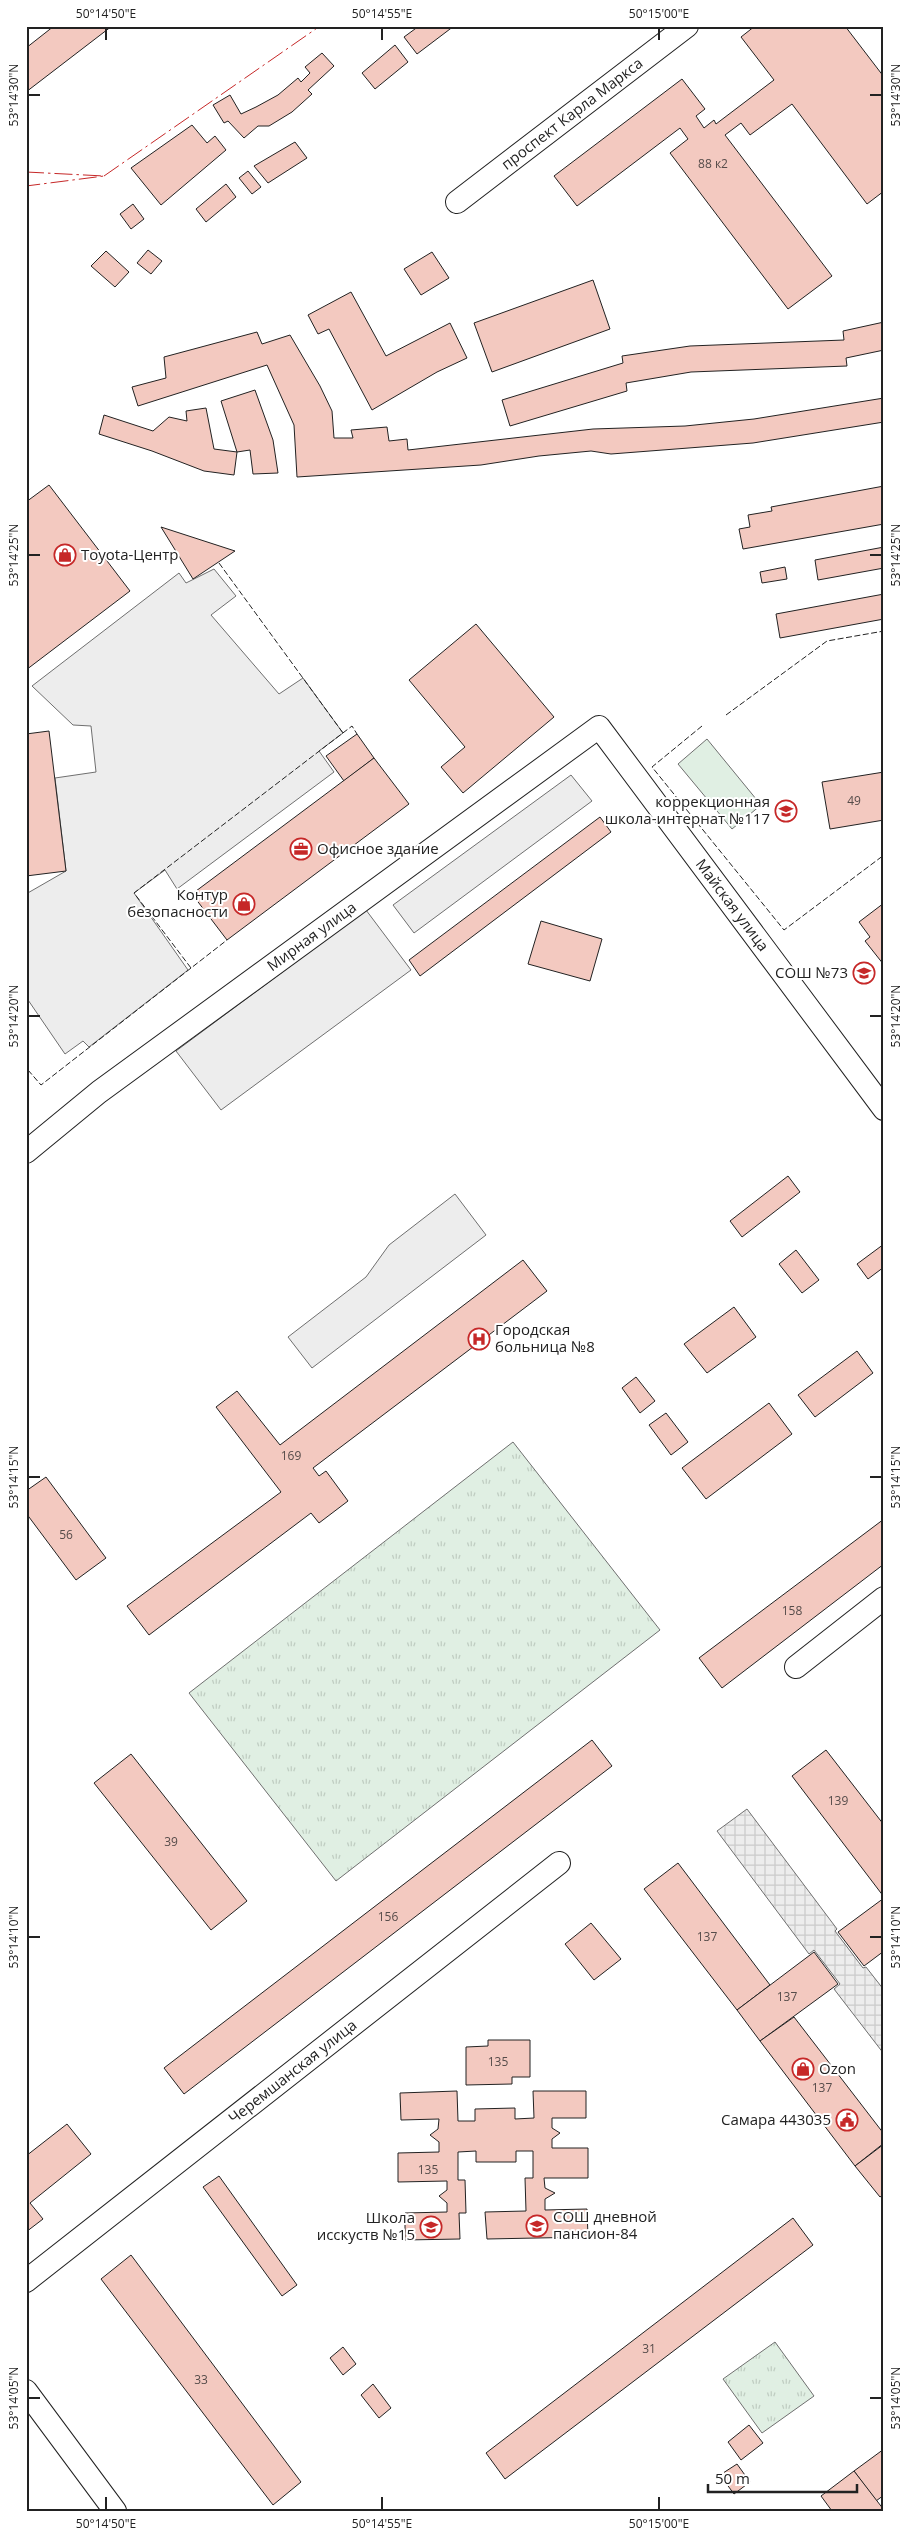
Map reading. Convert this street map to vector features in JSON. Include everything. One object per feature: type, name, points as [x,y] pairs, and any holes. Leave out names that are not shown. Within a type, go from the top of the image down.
[{"type":"street","name":"проспект Карла Маркса","points":[[457,202],[687,26]]},
{"type":"street","name":"Майская улица","points":[[600,727],[884,1109]]},
{"type":"street","name":"Мирная улица","points":[[26,1152],[100,1092],[600,727]]},
{"type":"street","points":[[796,1667],[884,1598]]},
{"type":"street","name":"Черемшанская улица","points":[[26,2281],[559,1863]]},
{"type":"street","points":[[26,2391],[115,2511]]},
{"type":"green space","points":[[707,739],[761,805],[732,829],[678,764]]},
{"type":"green space","points":[[513,1442],[660,1630],[336,1881],[189,1693]]},
{"type":"green space","points":[[775,2342],[814,2396],[762,2433],[723,2379]]},
{"type":"shaded area","points":[[214,569],[236,596],[211,615],[279,694],[303,678],[343,733],[319,751],[334,772],[177,889],[165,870],[134,893],[188,970],[89,1047],[83,1041],[65,1054],[26,997],[26,894],[66,871],[55,778],[96,772],[91,726],[73,725],[32,686],[179,573],[186,583]]},
{"type":"shaded area","points":[[571,775],[592,801],[414,933],[393,905]]},
{"type":"shaded area","points":[[366,910],[411,970],[221,1110],[176,1051]]},
{"type":"shaded area","points":[[455,1194],[486,1235],[312,1368],[288,1337],[366,1277],[389,1245]]},
{"type":"shaded area","points":[[747,1809],[837,1929],[835,1931],[863,1968],[866,1967],[884,1990],[884,2054],[834,1989],[840,1984],[814,1950],[809,1954],[717,1831]]},
{"type":"building","points":[[54,26],[112,26],[26,92],[26,48]]},
{"type":"building","points":[[419,26],[454,26],[417,54],[404,37]]},
{"type":"building","points":[[755,26],[845,26],[884,77],[884,191],[867,204],[792,104],[750,135],[741,123],[725,135],[832,276],[788,309],[670,153],[688,139],[680,128],[577,206],[554,176],[682,79],[705,109],[696,116],[704,128],[714,120],[716,124],[774,80],[741,37]]},
{"type":"building","points":[[395,45],[408,62],[375,89],[362,73]]},
{"type":"building","points":[[322,53],[334,66],[308,90],[312,94],[292,112],[269,126],[258,126],[244,138],[228,121],[224,123],[213,105],[230,95],[241,114],[256,107],[278,95],[298,78],[301,82],[310,73],[305,67]]},
{"type":"building","points":[[192,125],[207,143],[215,136],[226,150],[161,205],[131,168]]},
{"type":"building","points":[[295,142],[307,158],[268,183],[254,166]]},
{"type":"building","points":[[248,171],[261,187],[252,194],[239,178]]},
{"type":"building","points":[[226,184],[236,197],[206,222],[196,209]]},
{"type":"building","points":[[133,204],[144,219],[131,229],[120,214]]},
{"type":"building","points":[[148,250],[162,261],[151,274],[137,263]]},
{"type":"building","points":[[106,251],[129,272],[115,287],[91,266]]},
{"type":"building","points":[[432,252],[449,278],[421,295],[404,269]]},
{"type":"building","points":[[593,280],[610,329],[492,372],[474,323]]},
{"type":"building","points":[[351,292],[386,356],[450,323],[467,358],[437,372],[372,410],[329,329],[318,334],[308,315]]},
{"type":"building","points":[[884,322],[884,350],[846,358],[847,366],[691,372],[626,383],[627,391],[510,426],[502,400],[623,363],[622,356],[690,346],[844,340],[843,331]]},
{"type":"building","points":[[257,332],[262,344],[290,335],[320,386],[332,411],[334,438],[353,438],[351,430],[387,427],[389,441],[407,439],[408,450],[593,429],[685,426],[754,419],[884,398],[884,422],[753,443],[611,454],[591,451],[539,456],[481,465],[297,477],[294,425],[267,365],[138,406],[132,387],[166,378],[164,357]]},
{"type":"building","points":[[255,390],[273,440],[278,473],[253,474],[250,450],[237,452],[221,401]]},
{"type":"building","points":[[206,408],[214,449],[237,452],[234,475],[204,471],[152,451],[99,434],[104,415],[153,431],[169,417],[187,421],[186,411]]},
{"type":"building","name":"Toyota-Центр","points":[[49,485],[130,591],[26,670],[26,502]]},
{"type":"building","points":[[884,486],[884,524],[743,549],[739,529],[750,527],[748,515],[772,511],[771,507]]},
{"type":"building","points":[[161,527],[235,551],[193,579]]},
{"type":"building","points":[[884,547],[884,568],[818,580],[815,560]]},
{"type":"building","points":[[785,567],[787,579],[762,583],[760,572]]},
{"type":"building","points":[[884,594],[884,619],[780,638],[776,614]]},
{"type":"building","points":[[476,624],[554,717],[463,793],[441,767],[465,747],[409,680]]},
{"type":"building","points":[[49,731],[66,871],[26,876],[26,734]]},
{"type":"building","points":[[357,734],[374,758],[344,781],[326,756]]},
{"type":"building","name":"Офисное здание","points":[[374,758],[409,804],[227,940],[192,894]]},
{"type":"building","points":[[884,772],[884,820],[830,829],[822,782]]},
{"type":"building","points":[[600,817],[611,832],[420,976],[409,960]]},
{"type":"building","points":[[884,903],[884,965],[865,941],[870,937],[859,922]]},
{"type":"building","points":[[541,921],[602,939],[590,981],[528,964]]},
{"type":"building","points":[[788,1176],[800,1192],[742,1237],[730,1221]]},
{"type":"building","points":[[884,1244],[884,1267],[868,1279],[857,1264]]},
{"type":"building","points":[[796,1250],[819,1280],[802,1293],[779,1264]]},
{"type":"building","points":[[523,1260],[547,1291],[313,1468],[319,1476],[326,1471],[348,1501],[319,1523],[311,1513],[149,1635],[127,1606],[281,1492],[216,1407],[237,1391],[280,1445]]},
{"type":"building","points":[[734,1307],[756,1337],[707,1373],[684,1344]]},
{"type":"building","points":[[857,1351],[873,1373],[815,1417],[798,1395]]},
{"type":"building","points":[[636,1377],[655,1401],[640,1413],[622,1388]]},
{"type":"building","points":[[769,1403],[792,1434],[706,1499],[682,1468]]},
{"type":"building","points":[[666,1413],[688,1442],[671,1455],[649,1425]]},
{"type":"building","points":[[46,1477],[106,1558],[76,1580],[26,1513],[26,1491]]},
{"type":"building","points":[[884,1519],[884,1564],[722,1688],[699,1658]]},
{"type":"building","points":[[592,1740],[612,1766],[184,2094],[164,2068]]},
{"type":"building","points":[[826,1750],[884,1825],[884,1897],[792,1776]]},
{"type":"building","points":[[131,1754],[247,1901],[211,1930],[94,1783]]},
{"type":"building","points":[[678,1863],[770,1985],[737,2010],[644,1889]]},
{"type":"building","points":[[884,1898],[884,1951],[864,1966],[838,1932]]},
{"type":"building","points":[[591,1923],[621,1959],[594,1980],[565,1944]]},
{"type":"building","points":[[814,1952],[838,1984],[760,2041],[737,2010]]},
{"type":"building","points":[[794,2017],[884,2134],[884,2143],[855,2166],[760,2041]]},
{"type":"building","points":[[488,2040],[530,2040],[530,2077],[512,2077],[512,2084],[466,2085],[466,2047],[488,2046]]},
{"type":"building","points":[[457,2091],[458,2121],[475,2121],[475,2109],[515,2108],[515,2119],[534,2118],[533,2091],[586,2091],[586,2118],[552,2118],[552,2128],[560,2133],[552,2139],[552,2148],[588,2148],[588,2178],[544,2178],[545,2188],[555,2193],[545,2199],[545,2210],[587,2209],[588,2237],[487,2239],[485,2212],[526,2211],[525,2178],[533,2178],[533,2151],[516,2151],[516,2162],[476,2162],[476,2151],[458,2152],[458,2180],[465,2180],[466,2213],[459,2213],[460,2239],[405,2240],[405,2213],[447,2212],[447,2203],[439,2196],[447,2190],[447,2181],[398,2182],[398,2153],[439,2152],[439,2142],[430,2135],[438,2129],[439,2119],[401,2120],[400,2093]]},
{"type":"building","points":[[67,2124],[91,2154],[30,2203],[43,2219],[26,2232],[26,2156]]},
{"type":"building","points":[[884,2144],[884,2194],[880,2197],[855,2166]]},
{"type":"building","points":[[219,2176],[297,2285],[282,2296],[203,2187]]},
{"type":"building","points":[[793,2218],[813,2245],[505,2479],[486,2453]]},
{"type":"building","points":[[131,2255],[301,2482],[273,2505],[101,2279]]},
{"type":"building","points":[[343,2347],[356,2364],[343,2375],[330,2358]]},
{"type":"building","points":[[373,2384],[391,2408],[379,2418],[361,2395]]},
{"type":"building","points":[[749,2425],[763,2443],[741,2460],[728,2442]]},
{"type":"building","points":[[884,2449],[884,2495],[876,2501],[854,2471]]},
{"type":"building","points":[[737,2464],[750,2482],[734,2494],[720,2475]]},
{"type":"building","points":[[854,2471],[884,2511],[832,2511],[821,2496]]},
{"type":"fence","points":[[219,563],[343,733]]},
{"type":"fence","points":[[726,715],[827,641],[884,631]]},
{"type":"fence","points":[[191,968],[134,893],[352,726],[357,734]]},
{"type":"fence","points":[[702,726],[652,767],[784,930],[884,855]]},
{"type":"fence","points":[[28,1070],[41,1085],[227,940]]},
{"type":"power","points":[[104,176],[320,26]]},
{"type":"power","points":[[26,172],[104,176],[26,186]]},
{"type":"place","name":"Toyota-Центр","points":[[65,555]]},
{"type":"place","name":"коррекционная школа-интернат №117","points":[[786,811]]},
{"type":"place","name":"Офисное здание","points":[[301,849]]},
{"type":"place","name":"Контур безопасности","points":[[244,904]]},
{"type":"place","name":"СОШ №73","points":[[864,973]]},
{"type":"place","name":"Городская больница №8","points":[[479,1339]]},
{"type":"place","name":"Ozon","points":[[803,2069]]},
{"type":"place","name":"Самара 443035","points":[[847,2120]]},
{"type":"place","name":"СОШ дневной пансион-84","points":[[537,2226]]},
{"type":"place","name":"Школа исскуств №15","points":[[431,2227]]}]
